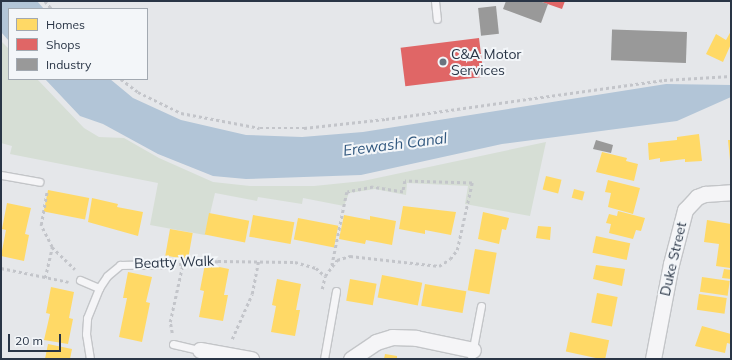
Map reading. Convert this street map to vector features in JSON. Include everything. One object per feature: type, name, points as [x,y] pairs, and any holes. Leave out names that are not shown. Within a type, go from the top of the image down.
[{"type":"street","name":"Duke Street","points":[[653,359],[672,258],[685,210],[701,196],[731,192]]},
{"type":"street","points":[[351,359],[376,342],[392,337],[416,338],[472,354]]},
{"type":"street","points":[[200,350],[251,359]]},
{"type":"lane","points":[[435,1],[437,19]]},
{"type":"lane","points":[[1,175],[39,182]]},
{"type":"lane","name":"Beatty Walk","points":[[90,359],[86,322],[99,288],[120,265],[167,264]]},
{"type":"lane","points":[[80,280],[99,288]]},
{"type":"lane","points":[[324,359],[336,291]]},
{"type":"lane","points":[[472,354],[481,306]]},
{"type":"lane","points":[[173,344],[200,350]]},
{"type":"path","points":[[122,80],[138,92],[181,113],[212,121],[260,128],[304,128],[386,119],[664,80],[731,76]]},
{"type":"path","name":"Beatty Walk","points":[[167,264],[218,261],[295,262],[316,268],[324,276],[340,259],[359,256],[427,266],[444,264],[457,250],[472,183],[405,181],[403,192],[373,187],[349,191],[345,195],[332,266]]},
{"type":"path","points":[[1,268],[76,283],[80,280],[78,273],[52,247],[41,225],[48,184],[39,182]]},
{"type":"path","points":[[45,278],[52,247]]},
{"type":"path","points":[[224,354],[240,324],[252,294],[258,262]]},
{"type":"path","points":[[173,344],[170,322],[183,263]]},
{"type":"shaded area","points":[[1,41],[8,48],[8,80],[38,80],[84,128],[99,137],[124,138],[159,158],[213,182],[250,186],[314,186],[363,181],[546,142],[530,216],[465,204],[468,186],[407,183],[406,195],[375,189],[349,193],[344,206],[303,198],[302,204],[258,197],[257,201],[215,193],[205,235],[150,225],[158,183],[10,154],[12,146],[1,143]]},
{"type":"water","points":[[1,1],[37,1],[43,8],[8,8],[8,40],[1,32]]},
{"type":"water","name":"Erewash Canal","points":[[46,80],[111,80],[133,98],[181,120],[246,135],[302,137],[363,132],[666,84],[731,85],[731,97],[677,121],[502,144],[361,175],[246,179],[213,176],[158,154],[103,124],[80,116]]},
{"type":"building: Homes","points":[[731,31],[731,44],[723,62],[706,54],[716,34],[726,40]]},
{"type":"building: Homes","points":[[699,134],[702,161],[685,162],[685,159],[660,162],[660,158],[649,160],[648,143],[677,140],[677,137]]},
{"type":"building: Homes","points":[[728,140],[731,140],[731,160],[730,160]]},
{"type":"building: Homes","points":[[602,152],[627,158],[626,161],[638,164],[634,181],[596,172]]},
{"type":"building: Homes","points":[[546,176],[562,180],[558,193],[543,190]]},
{"type":"building: Homes","points":[[608,180],[640,188],[633,214],[608,207],[611,193],[605,192]]},
{"type":"building: Homes","points":[[574,189],[585,192],[582,201],[572,198]]},
{"type":"building: Homes","points":[[48,190],[89,198],[85,220],[44,212]]},
{"type":"building: Homes","points":[[92,198],[118,204],[117,207],[143,212],[138,236],[88,222]]},
{"type":"building: Homes","points":[[7,203],[31,208],[25,234],[29,235],[24,261],[1,256],[6,230],[2,229]]},
{"type":"building: Homes","points":[[403,206],[456,212],[451,235],[425,230],[425,234],[399,229]]},
{"type":"building: Homes","points":[[618,211],[645,218],[641,231],[636,230],[633,239],[609,233],[611,224],[606,223],[609,214],[617,216]]},
{"type":"building: Homes","points":[[483,212],[509,218],[506,230],[502,229],[499,244],[478,239]]},
{"type":"building: Homes","points":[[209,213],[249,221],[245,242],[205,235]]},
{"type":"building: Homes","points":[[253,215],[294,222],[291,244],[249,237]]},
{"type":"building: Homes","points":[[344,215],[370,220],[370,216],[396,221],[392,245],[366,240],[365,244],[339,239]]},
{"type":"building: Homes","points":[[298,218],[338,226],[334,247],[294,240]]},
{"type":"building: Homes","points":[[707,220],[731,224],[730,268],[716,266],[719,244],[704,242]]},
{"type":"building: Homes","points":[[538,226],[551,227],[550,240],[536,238]]},
{"type":"building: Homes","points":[[170,229],[193,233],[188,260],[165,256]]},
{"type":"building: Homes","points":[[596,236],[630,243],[627,260],[592,253]]},
{"type":"building: Homes","points":[[475,249],[497,253],[489,294],[468,290]]},
{"type":"building: Homes","points":[[205,264],[229,269],[224,295],[228,295],[223,321],[199,317],[204,291],[200,290]]},
{"type":"building: Homes","points":[[596,265],[625,269],[622,286],[593,279]]},
{"type":"building: Homes","points":[[724,269],[731,270],[731,279],[722,278]]},
{"type":"building: Homes","points":[[128,272],[152,277],[146,302],[150,303],[142,342],[119,337],[127,298],[123,298]]},
{"type":"building: Homes","points":[[382,275],[422,283],[418,305],[378,298]]},
{"type":"building: Homes","points":[[702,277],[730,281],[728,296],[700,292]]},
{"type":"building: Homes","points":[[277,279],[301,284],[296,310],[300,310],[295,336],[271,332],[276,306],[272,305]]},
{"type":"building: Homes","points":[[350,279],[377,284],[373,305],[346,301]]},
{"type":"building: Homes","points":[[425,284],[466,291],[463,313],[421,306]]},
{"type":"building: Homes","points":[[51,287],[74,292],[69,318],[73,319],[68,344],[44,340],[50,314],[46,313]]},
{"type":"building: Homes","points":[[597,293],[618,297],[612,326],[591,322]]},
{"type":"building: Homes","points":[[699,294],[727,298],[725,314],[697,310]]},
{"type":"building: Homes","points":[[702,326],[731,334],[731,344],[727,343],[725,353],[695,346]]},
{"type":"building: Homes","points":[[570,332],[609,340],[605,359],[566,352]]},
{"type":"building: Homes","points":[[48,344],[72,349],[70,359],[45,359]]},
{"type":"building: Homes","points":[[385,354],[397,356],[397,359],[384,359]]},
{"type":"building: Shops","points":[[539,1],[565,1],[562,9]]},
{"type":"building: Shops","name":"C&A Motor Services","points":[[479,38],[484,77],[405,86],[401,48]]},
{"type":"building: Industry","points":[[506,1],[539,1],[548,4],[541,23],[503,9]]},
{"type":"building: Industry","points":[[496,6],[499,34],[481,36],[478,8]]},
{"type":"building: Industry","points":[[612,29],[687,32],[686,63],[611,60]]},
{"type":"building: Industry","points":[[596,140],[613,145],[611,153],[593,149]]},
{"type":"place","name":"C&A Motor Services","points":[[443,62]]}]
